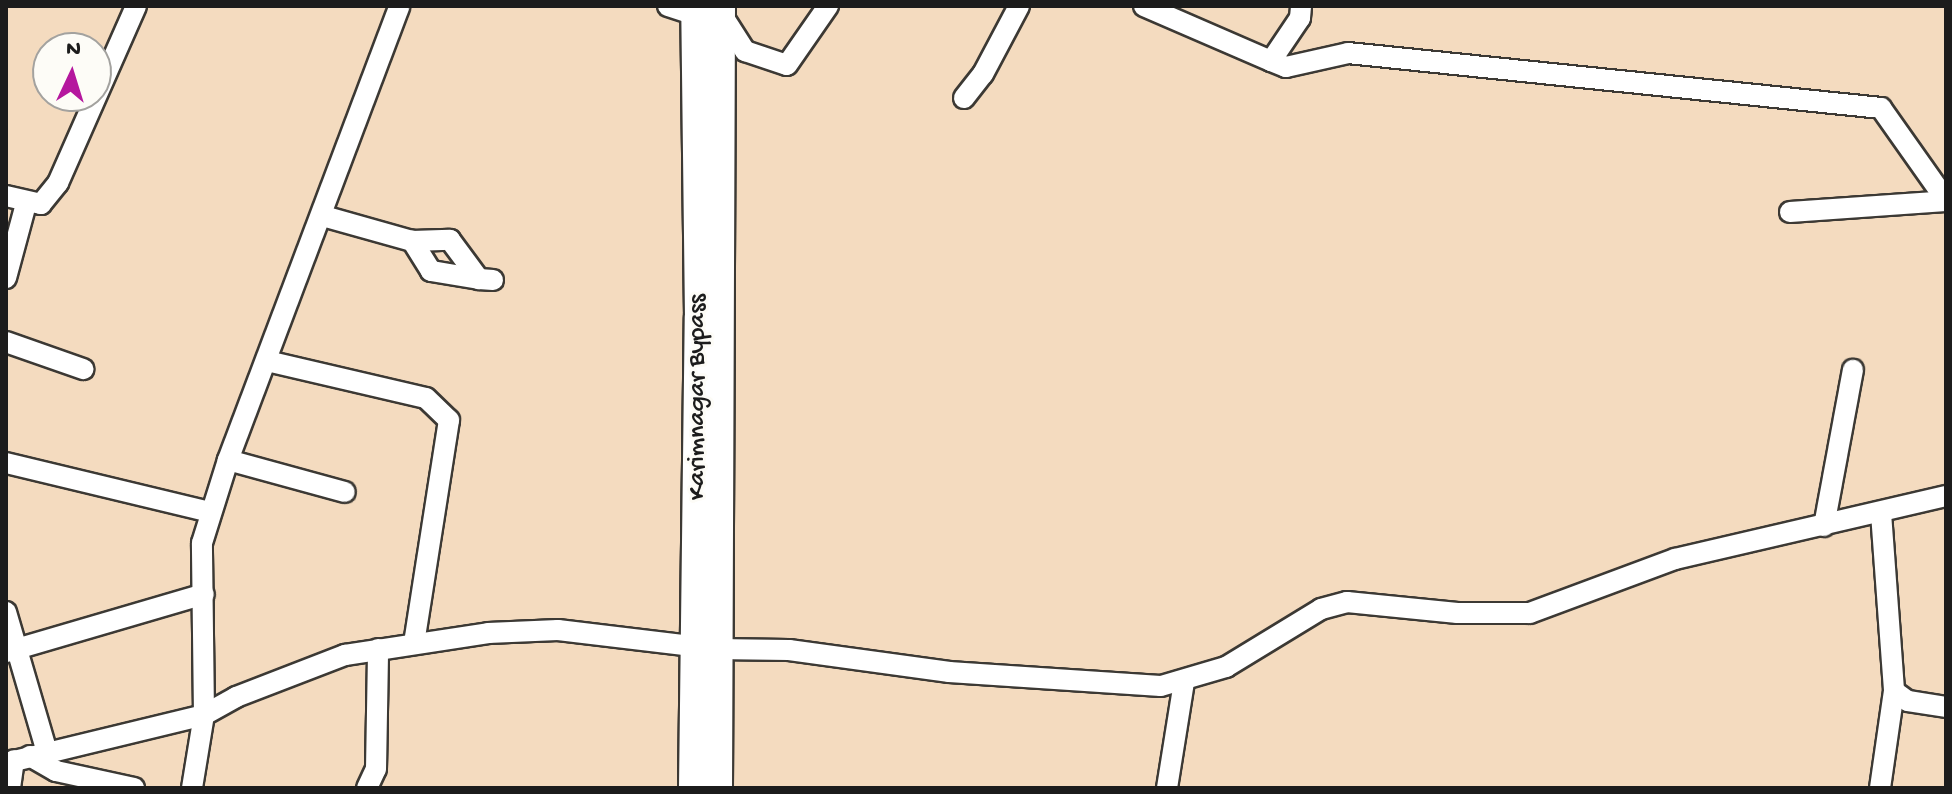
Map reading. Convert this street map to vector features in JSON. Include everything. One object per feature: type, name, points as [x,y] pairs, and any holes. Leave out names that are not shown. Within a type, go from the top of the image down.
[{"type":"highway","name":"Karimnagar Bypass","points":[[693,788],[707,648],[718,611],[708,11]]},
{"type":"highway","name":"Karimnagar Bypass","points":[[708,11],[707,648],[718,788]]},
{"type":"street","points":[[6,196],[26,204],[41,204],[58,183],[136,6]]},
{"type":"street","points":[[192,788],[204,715],[202,543],[210,512],[400,6]]},
{"type":"street","points":[[668,6],[708,11],[745,51],[787,65],[828,6]]},
{"type":"street","points":[[964,98],[983,74],[1019,6]]},
{"type":"street","points":[[1144,6],[1286,67],[1348,53],[1881,108],[1946,200]]},
{"type":"street","points":[[1271,61],[1300,18],[1301,6]]},
{"type":"street","points":[[1790,212],[1946,200]]},
{"type":"street","points":[[6,278],[26,204]]},
{"type":"street","points":[[323,216],[412,241],[450,240],[486,279],[431,271],[412,241]]},
{"type":"street","points":[[6,342],[83,369]]},
{"type":"street","points":[[267,361],[426,398],[449,420],[414,643]]},
{"type":"street","points":[[1824,526],[1853,370]]},
{"type":"street","points":[[228,460],[345,492]]},
{"type":"street","points":[[6,463],[210,512]]},
{"type":"street","points":[[24,758],[204,715],[236,697],[345,655],[414,643],[558,630],[707,648],[789,650],[949,672],[1100,685],[1184,682],[1226,667],[1321,609],[1347,602],[1457,613],[1530,613],[1675,559],[1946,496]]},
{"type":"street","points":[[1880,788],[1894,691],[1881,513]]},
{"type":"street","points":[[12,650],[204,594]]},
{"type":"street","points":[[6,612],[24,758],[10,788]]},
{"type":"street","points":[[367,788],[376,769],[378,649]]},
{"type":"street","points":[[1167,788],[1184,682]]},
{"type":"street","points":[[1894,691],[1908,701],[1946,707]]},
{"type":"street","points":[[24,758],[56,771],[134,788]]}]
